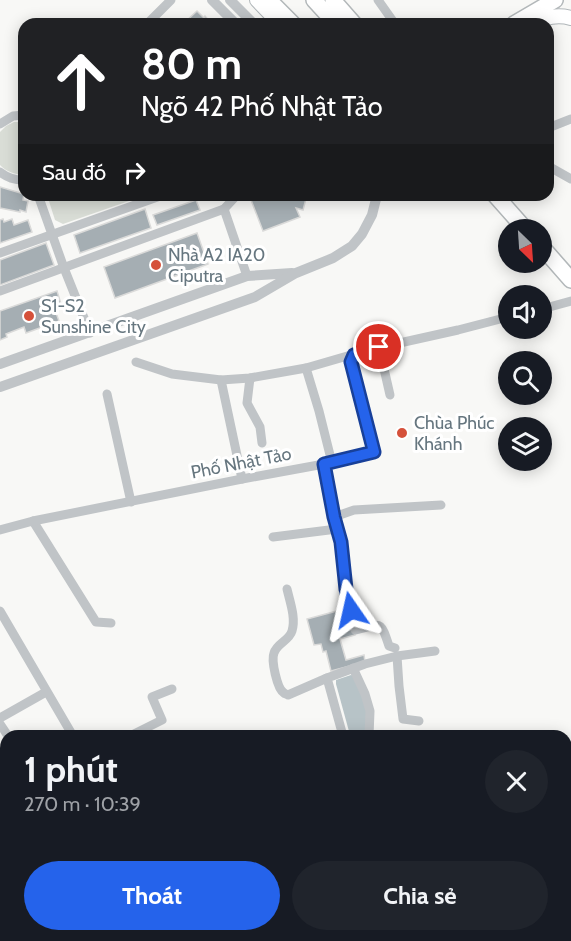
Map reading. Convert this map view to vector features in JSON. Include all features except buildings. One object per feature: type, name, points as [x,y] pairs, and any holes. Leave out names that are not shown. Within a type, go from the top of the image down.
[{"type":"highway","points":[[269,0],[287,18]]},
{"type":"highway","points":[[314,0],[330,18]]},
{"type":"highway","points":[[333,0],[349,18]]},
{"type":"highway","points":[[524,18],[555,0]]},
{"type":"highway","points":[[500,201],[516,219]]},
{"type":"highway","points":[[552,258],[571,280]]},
{"type":"main road","points":[[256,0],[274,18]]},
{"type":"main road","points":[[545,18],[550,16],[571,18]]},
{"type":"street","points":[[153,18],[171,0]]},
{"type":"street","points":[[212,0],[230,18]]},
{"type":"street","points":[[230,0],[248,18]]},
{"type":"street","points":[[378,0],[391,18]]},
{"type":"street","points":[[0,124],[18,116]]},
{"type":"street","points":[[554,126],[571,119]]},
{"type":"street","points":[[554,169],[571,179]]},
{"type":"street","points":[[0,172],[18,180]]},
{"type":"street","points":[[40,201],[90,333]]},
{"type":"street","points":[[0,253],[147,201]]},
{"type":"street","points":[[0,291],[224,209],[231,201]]},
{"type":"street","points":[[0,387],[255,297],[296,273],[333,258],[352,246],[362,234],[372,215],[376,201]]},
{"type":"street","points":[[224,209],[255,297]]},
{"type":"street","points":[[0,364],[247,276],[296,273]]},
{"type":"street","points":[[552,306],[571,301]]},
{"type":"street","points":[[136,362],[172,374],[221,380],[250,378],[306,368],[379,347],[498,320]]},
{"type":"street","points":[[379,347],[390,396]]},
{"type":"street","name":"Phố Nhật Tảo","points":[[0,530],[33,521],[328,464],[374,452],[351,366],[351,358],[354,355]]},
{"type":"street","points":[[306,368],[320,411],[334,517],[341,542],[346,589],[355,630],[381,626],[389,646],[396,652],[403,719],[418,721]]},
{"type":"street","points":[[250,378],[247,403],[260,427],[262,443]]},
{"type":"street","points":[[221,380],[242,479]]},
{"type":"street","points":[[107,394],[130,502]]},
{"type":"street","points":[[334,517],[354,510],[441,505]]},
{"type":"street","points":[[33,521],[96,622],[111,623]]},
{"type":"street","points":[[273,537],[337,529]]},
{"type":"street","points":[[287,589],[293,618],[292,631],[274,652],[273,660],[282,691],[288,695],[396,652],[435,651]]},
{"type":"street","points":[[0,610],[69,730]]},
{"type":"street","points":[[353,668],[370,711],[369,730]]},
{"type":"street","points":[[327,678],[341,730]]},
{"type":"street","points":[[142,730],[162,720],[152,697],[172,689]]},
{"type":"street","points":[[0,718],[46,692]]},
{"type":"shaded area","points":[[18,122],[18,174],[0,165],[0,132],[6,126]]},
{"type":"shaded area","points":[[49,201],[129,201],[63,224],[55,220]]},
{"type":"shaded area","points":[[354,676],[367,709],[366,730],[349,730],[336,680]]},
{"type":"place","name":"Nhà A2 IA20 Ciputra","points":[[156,265]]},
{"type":"place","name":"S1-S2 Sunshine City","points":[[29,316]]},
{"type":"place","name":"Chùa Phúc Khánh","points":[[402,433]]},
{"type":"route","points":[[351,610],[346,589],[341,542],[324,464],[374,452],[351,366],[351,358],[379,347]]}]
